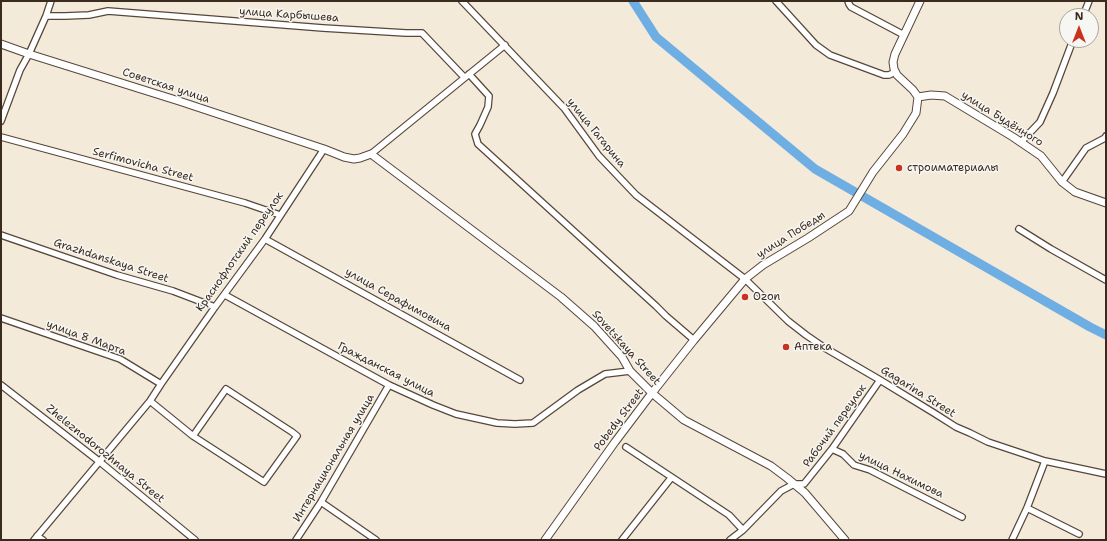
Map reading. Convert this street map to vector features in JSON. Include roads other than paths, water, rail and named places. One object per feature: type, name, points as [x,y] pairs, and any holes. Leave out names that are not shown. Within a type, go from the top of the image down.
[{"type":"street","points":[[1,121],[20,70],[29,54],[51,1]]},
{"type":"street","name":"улица Гагарина","points":[[462,1],[564,108],[599,156],[636,195],[745,279]]},
{"type":"street","points":[[776,1],[816,45],[830,55],[884,75],[890,75],[895,72]]},
{"type":"street","points":[[848,1],[851,7],[904,35]]},
{"type":"street","points":[[918,97],[913,90],[896,75],[893,62],[895,54],[920,1]]},
{"type":"street","name":"улица Карбышева","points":[[46,16],[89,15],[108,11],[323,28],[422,33],[489,96],[488,108],[475,134],[478,144],[694,340]]},
{"type":"street","name":"Советская улица","points":[[1,44],[324,149]]},
{"type":"street","points":[[324,149],[344,157],[354,159],[371,154],[505,45]]},
{"type":"street","points":[[1021,142],[1040,122],[1070,48]]},
{"type":"street","name":"улица Будённого","points":[[918,97],[931,95],[945,96],[1013,136],[1041,156],[1062,182],[1075,192],[1106,203]]},
{"type":"street","name":"улица Победы","points":[[745,279],[763,264],[808,238],[849,211],[873,172],[906,129],[916,113],[918,97]]},
{"type":"street","name":"Serfimovicha Street","points":[[1,137],[246,203],[280,215]]},
{"type":"street","points":[[1062,182],[1086,148],[1106,137]]},
{"type":"street","name":"Краснофлотский переулок","points":[[36,538],[150,401],[215,307],[265,239],[324,149]]},
{"type":"street","name":"Sovetskaya Street","points":[[371,154],[561,297],[594,326],[622,357],[630,370],[652,393],[684,420],[771,466],[806,493],[845,540]]},
{"type":"street","points":[[1019,229],[1106,280]]},
{"type":"street","name":"Grazhdanskaya Street","points":[[1,235],[117,275],[173,291],[215,307]]},
{"type":"street","name":"улица Серафимовича","points":[[265,239],[520,380]]},
{"type":"street","name":"Pobedy Street","points":[[546,540],[615,442],[652,393],[745,279]]},
{"type":"street","name":"Gagarina Street","points":[[745,279],[788,321],[825,348],[956,427],[988,442],[1045,461],[1106,474]]},
{"type":"street","name":"Гражданская улица","points":[[224,295],[388,385],[456,414],[497,423],[533,423],[578,390],[605,374],[630,370]]},
{"type":"street","name":"улица 8 Марта","points":[[1,318],[120,359],[161,384]]},
{"type":"street","name":"Рабочий переулок","points":[[730,540],[743,530],[781,491],[794,484],[804,484],[832,449],[880,380]]},
{"type":"street","name":"Zheleznodorozhnaya Street","points":[[1,385],[100,462],[196,540]]},
{"type":"street","name":"Интернациональная улица","points":[[296,540],[321,502],[388,385]]},
{"type":"street","points":[[150,401],[193,436],[264,482],[297,436],[226,389],[193,436]]},
{"type":"street","points":[[626,447],[729,515],[743,530]]},
{"type":"street","name":"улица Нахимова","points":[[832,449],[843,454],[854,465],[870,470],[962,517]]},
{"type":"street","points":[[1012,540],[1027,508],[1045,461]]},
{"type":"street","points":[[622,540],[671,478]]},
{"type":"street","points":[[321,502],[376,540]]},
{"type":"street","points":[[1027,508],[1079,534]]},
{"type":"street","points":[[36,538],[43,540]]},
{"type":"waterway","points":[[633,1],[656,37],[815,169],[1106,335]]},
{"type":"place","name":"строиматериалы","points":[[899,168]]},
{"type":"place","name":"Ozon","points":[[745,297]]},
{"type":"place","name":"Аптека","points":[[786,347]]}]
